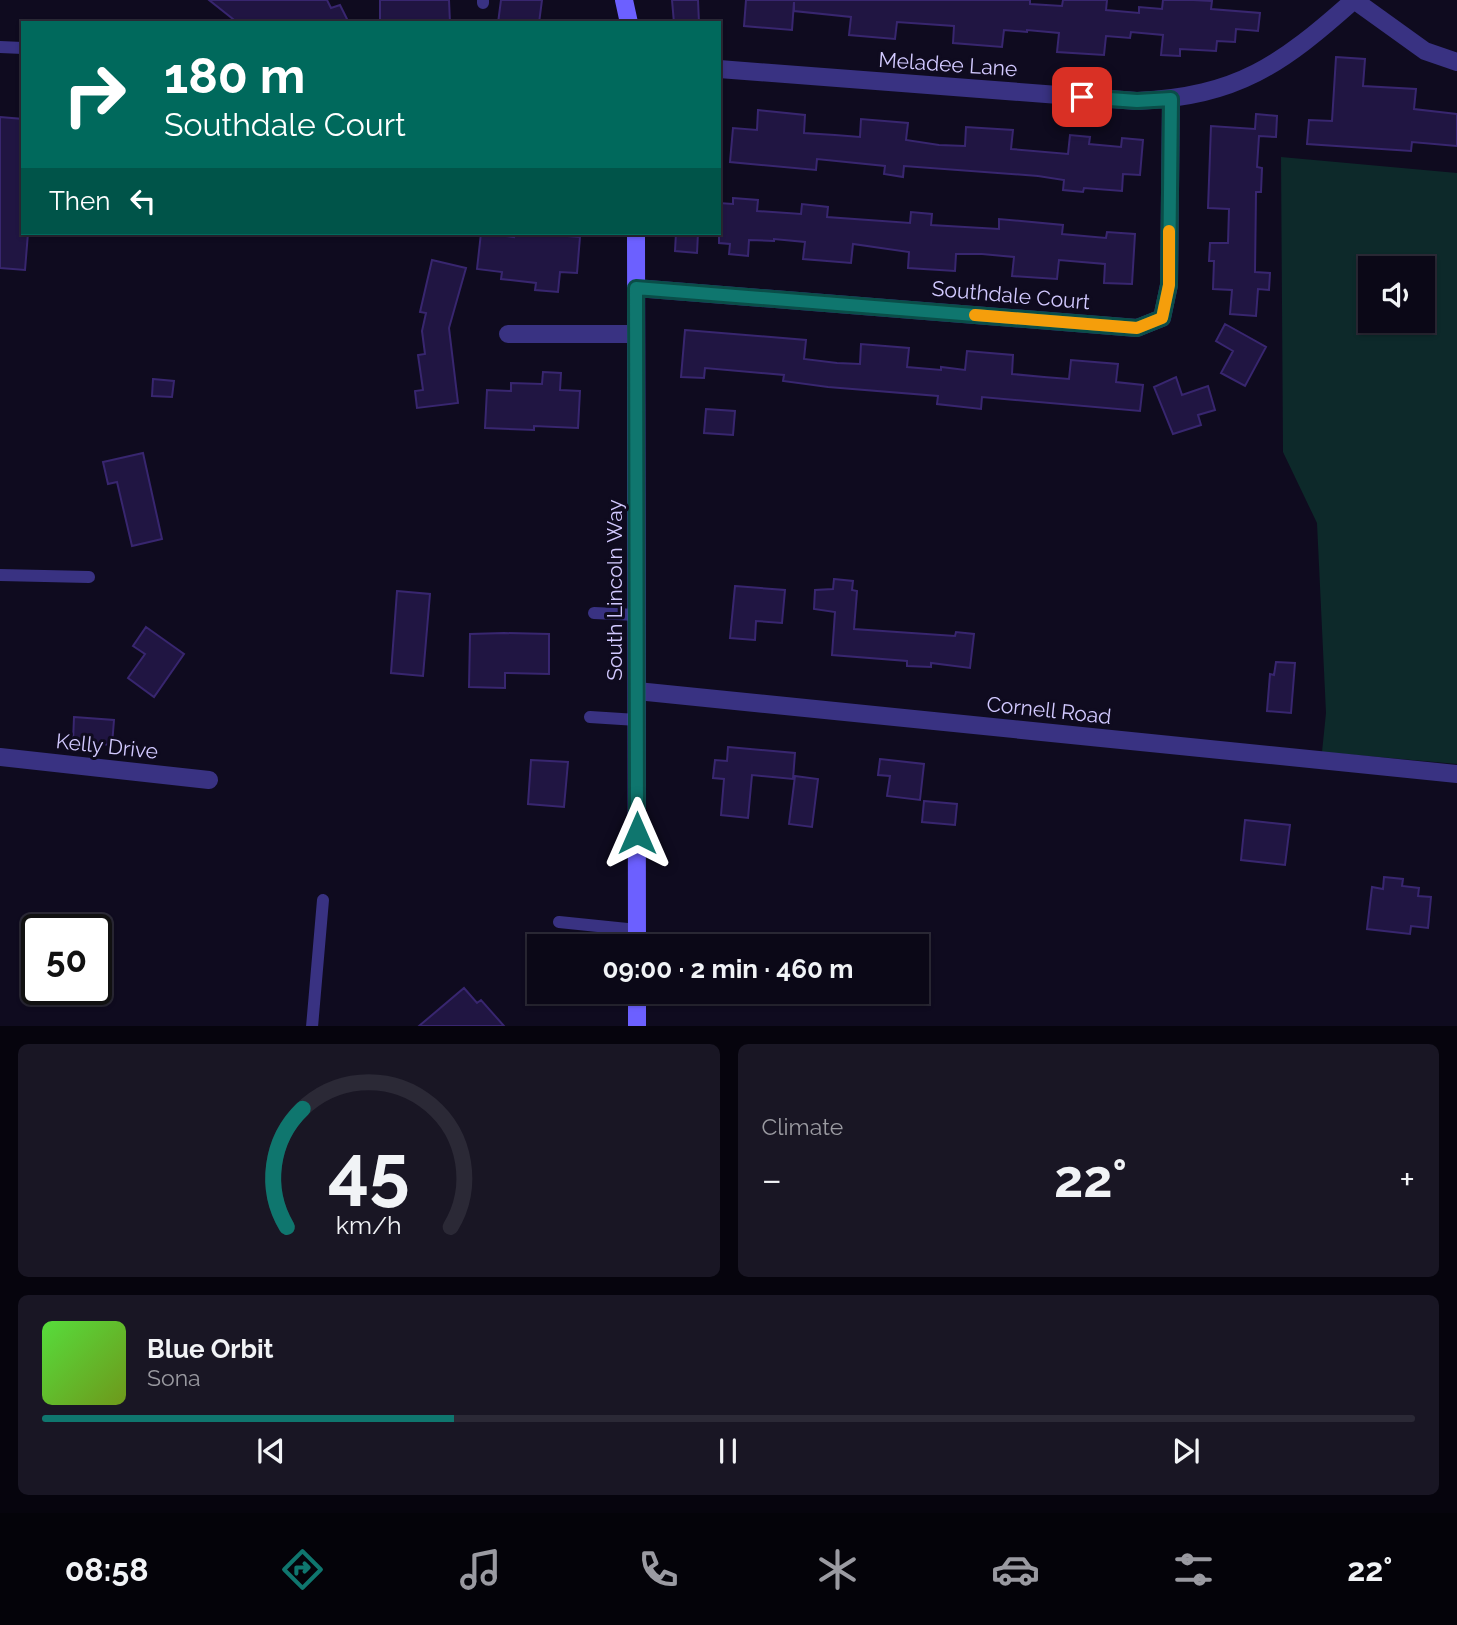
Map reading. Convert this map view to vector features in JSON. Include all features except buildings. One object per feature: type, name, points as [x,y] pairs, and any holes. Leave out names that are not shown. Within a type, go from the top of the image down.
[{"type":"main road","points":[[624,0],[629,21]]},
{"type":"main road","name":"South Lincoln Way","points":[[636,235],[637,934]]},
{"type":"main road","points":[[637,1004],[637,1026]]},
{"type":"street","points":[[1354,0],[1425,51],[1457,62]]},
{"type":"street","name":"Meladee Lane","points":[[721,69],[1137,101],[1171,99],[1212,91],[1247,78],[1276,63],[1307,42],[1354,0]]},
{"type":"street","name":"Southdale Court","points":[[636,288],[1137,328],[1162,318],[1169,285],[1171,99]]},
{"type":"street","points":[[508,334],[636,334]]},
{"type":"street","name":"Cornell Road","points":[[637,691],[1457,774]]},
{"type":"street","name":"Kelly Drive","points":[[0,757],[209,780]]},
{"type":"lane","points":[[0,47],[21,47]]},
{"type":"lane","points":[[0,575],[89,577]]},
{"type":"lane","points":[[594,613],[637,615]]},
{"type":"lane","points":[[590,717],[637,720]]},
{"type":"lane","points":[[312,1026],[323,900]]},
{"type":"lane","points":[[558,922],[617,934]]},
{"type":"green space","points":[[1281,157],[1457,173],[1457,764],[1322,752],[1326,713],[1317,523],[1283,452]]},
{"type":"slow traffic","points":[[975,315],[1137,328],[1162,318],[1169,285],[1169,231]]},
{"type":"route","points":[[637,833],[636,288],[1137,328],[1162,318],[1169,285],[1171,99],[1137,101],[1082,97]]}]
